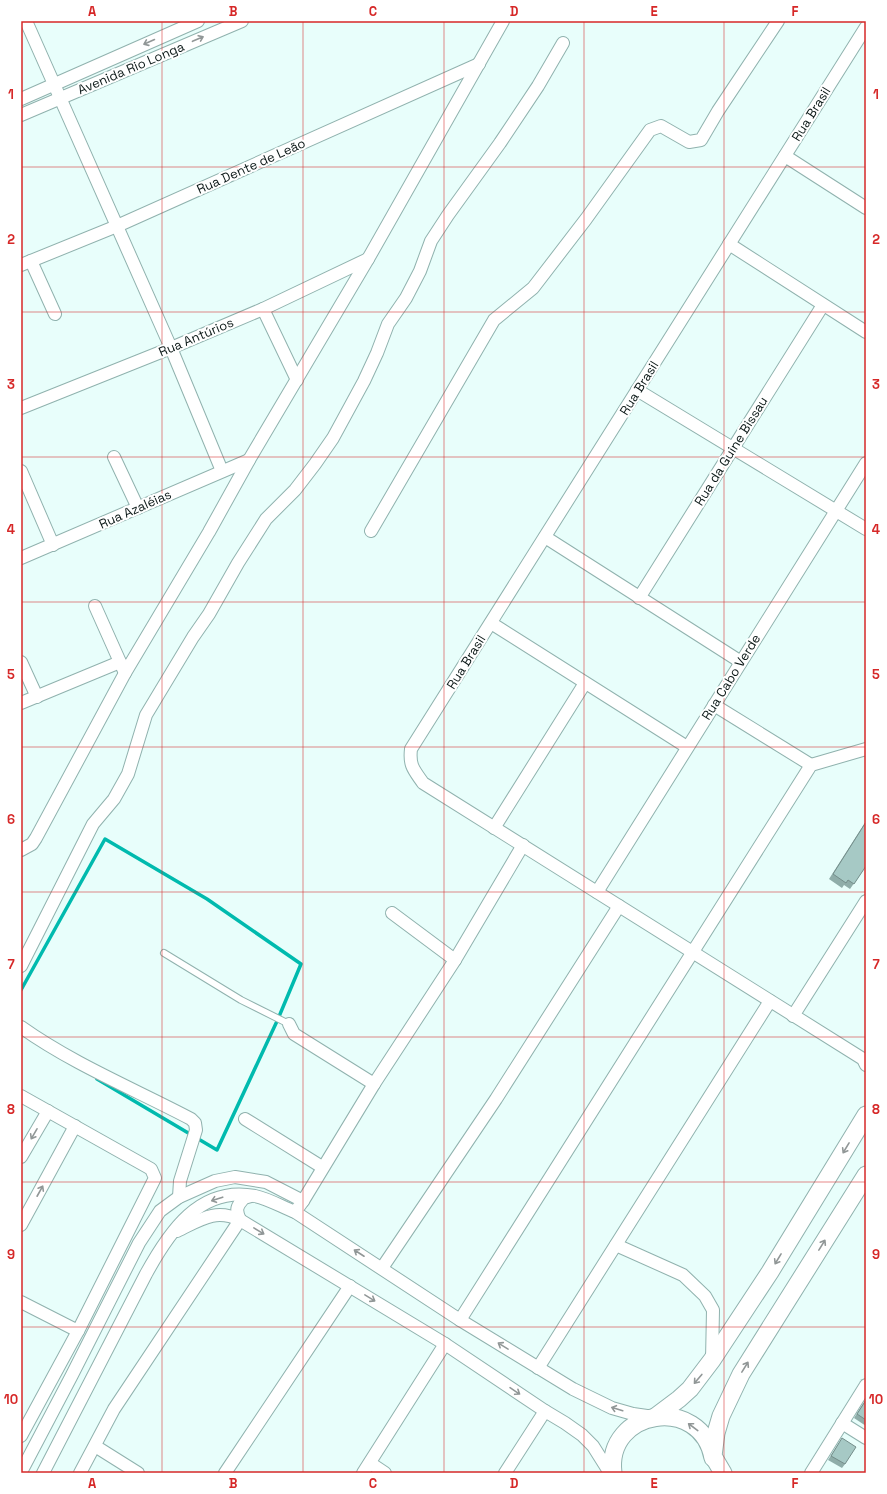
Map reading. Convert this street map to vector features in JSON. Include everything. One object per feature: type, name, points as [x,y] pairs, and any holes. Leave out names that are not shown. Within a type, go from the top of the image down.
[{"type":"street","points":[[26,21],[53,85],[171,348],[222,471]]},
{"type":"street","name":"Avenida Rio Longa","points":[[21,99],[198,21]]},
{"type":"street","name":"Avenida Rio Longa","points":[[21,115],[242,21]]},
{"type":"street","points":[[21,850],[32,844],[36,838],[125,673],[368,259],[503,21]]},
{"type":"street","points":[[371,531],[494,320],[533,288],[650,130],[661,126],[689,142],[701,140],[718,111],[778,21]]},
{"type":"street","name":"Rua Brasil","points":[[494,828],[424,783],[414,770],[410,760],[412,749],[729,244],[785,156],[862,41],[866,27]]},
{"type":"street","points":[[21,966],[93,824],[114,799],[128,774],[146,715],[266,519],[295,490],[333,438],[364,381],[388,324],[406,298],[420,271],[431,241],[500,143],[538,86],[563,43]]},
{"type":"street","name":"Rua Dente de Leão","points":[[26,263],[117,226],[479,64]]},
{"type":"street","points":[[785,156],[866,208]]},
{"type":"street","points":[[729,244],[866,332]]},
{"type":"street","name":"Rua Antúrios","points":[[21,408],[171,348],[263,309],[368,259]]},
{"type":"street","points":[[26,263],[55,314]]},
{"type":"street","name":"Rua da Guine Bissau","points":[[639,598],[823,305]]},
{"type":"street","points":[[263,309],[297,380]]},
{"type":"street","points":[[637,390],[866,529]]},
{"type":"street","points":[[114,457],[138,508]]},
{"type":"street","name":"Rua Azaléias","points":[[21,558],[249,460]]},
{"type":"street","name":"Rua Cabo Verde","points":[[597,892],[866,463]]},
{"type":"street","points":[[21,471],[53,545]]},
{"type":"street","points":[[545,537],[741,662]]},
{"type":"street","points":[[95,606],[125,673]]},
{"type":"street","points":[[491,623],[687,748]]},
{"type":"street","points":[[21,662],[37,697]]},
{"type":"street","points":[[21,703],[120,662]]},
{"type":"street","points":[[585,683],[494,828],[865,1061]]},
{"type":"street","points":[[714,705],[811,765]]},
{"type":"street","points":[[460,1320],[811,765],[866,749]]},
{"type":"street","points":[[295,1212],[374,1084],[455,960],[523,845]]},
{"type":"street","points":[[793,1016],[866,901]]},
{"type":"street","points":[[382,1268],[496,1098],[618,906]]},
{"type":"street","points":[[392,913],[455,960]]},
{"type":"street","points":[[538,1368],[770,1001]]},
{"type":"street","points":[[286,1023],[294,1034],[374,1084]]},
{"type":"street","points":[[21,1027],[86,1066],[191,1119],[195,1123],[196,1130],[180,1180],[180,1197]]},
{"type":"street","points":[[21,1096],[151,1169],[155,1178],[78,1330],[21,1436]]},
{"type":"street","points":[[21,1157],[48,1111]]},
{"type":"street","points":[[613,1473],[612,1467],[614,1452],[620,1440],[630,1429],[641,1421],[655,1417],[679,1399],[690,1389],[712,1360],[770,1272],[866,1115]]},
{"type":"street","points":[[246,1119],[322,1167]]},
{"type":"street","points":[[21,1225],[26,1205],[75,1126]]},
{"type":"street","points":[[713,1473],[713,1456],[716,1433],[721,1416],[734,1388],[866,1175]]},
{"type":"street","points":[[21,1472],[139,1243],[160,1211],[180,1197],[215,1181],[235,1178],[266,1182],[303,1201]]},
{"type":"street","points":[[43,1473],[158,1253],[172,1233],[188,1215],[200,1206],[217,1198],[234,1194],[254,1196],[268,1200],[295,1212],[460,1320],[573,1389],[612,1408],[633,1414],[655,1417],[670,1417],[685,1421],[697,1430],[707,1441],[713,1456],[723,1473]]},
{"type":"street","points":[[240,1220],[236,1213],[238,1205],[244,1198],[254,1196]]},
{"type":"street","points":[[172,1233],[204,1218],[218,1214],[230,1215],[240,1220],[445,1344],[582,1435],[599,1456],[610,1473]]},
{"type":"street","points":[[80,1473],[114,1409],[240,1220]]},
{"type":"street","points":[[616,1245],[683,1275],[705,1296],[713,1310],[712,1360]]},
{"type":"street","points":[[229,1472],[350,1286]]},
{"type":"street","points":[[21,1302],[78,1330]]},
{"type":"street","points":[[385,1473],[366,1468],[445,1344]]},
{"type":"street","points":[[811,1473],[866,1384]]},
{"type":"street","points":[[505,1473],[545,1411]]},
{"type":"street","points":[[842,1423],[866,1438]]},
{"type":"street","points":[[95,1446],[138,1473]]},
{"type":"lane","points":[[164,953],[241,1000],[286,1023]]},
{"type":"building","points":[[866,822],[866,866],[854,884],[848,880],[846,883],[833,874]]},
{"type":"building","points":[[866,1400],[866,1420],[857,1414]]},
{"type":"building","points":[[842,1438],[856,1447],[845,1464],[831,1456]]},
{"type":"waterway","points":[[21,990],[105,839],[207,899],[301,964],[278,1019],[217,1150],[97,1079]]}]
